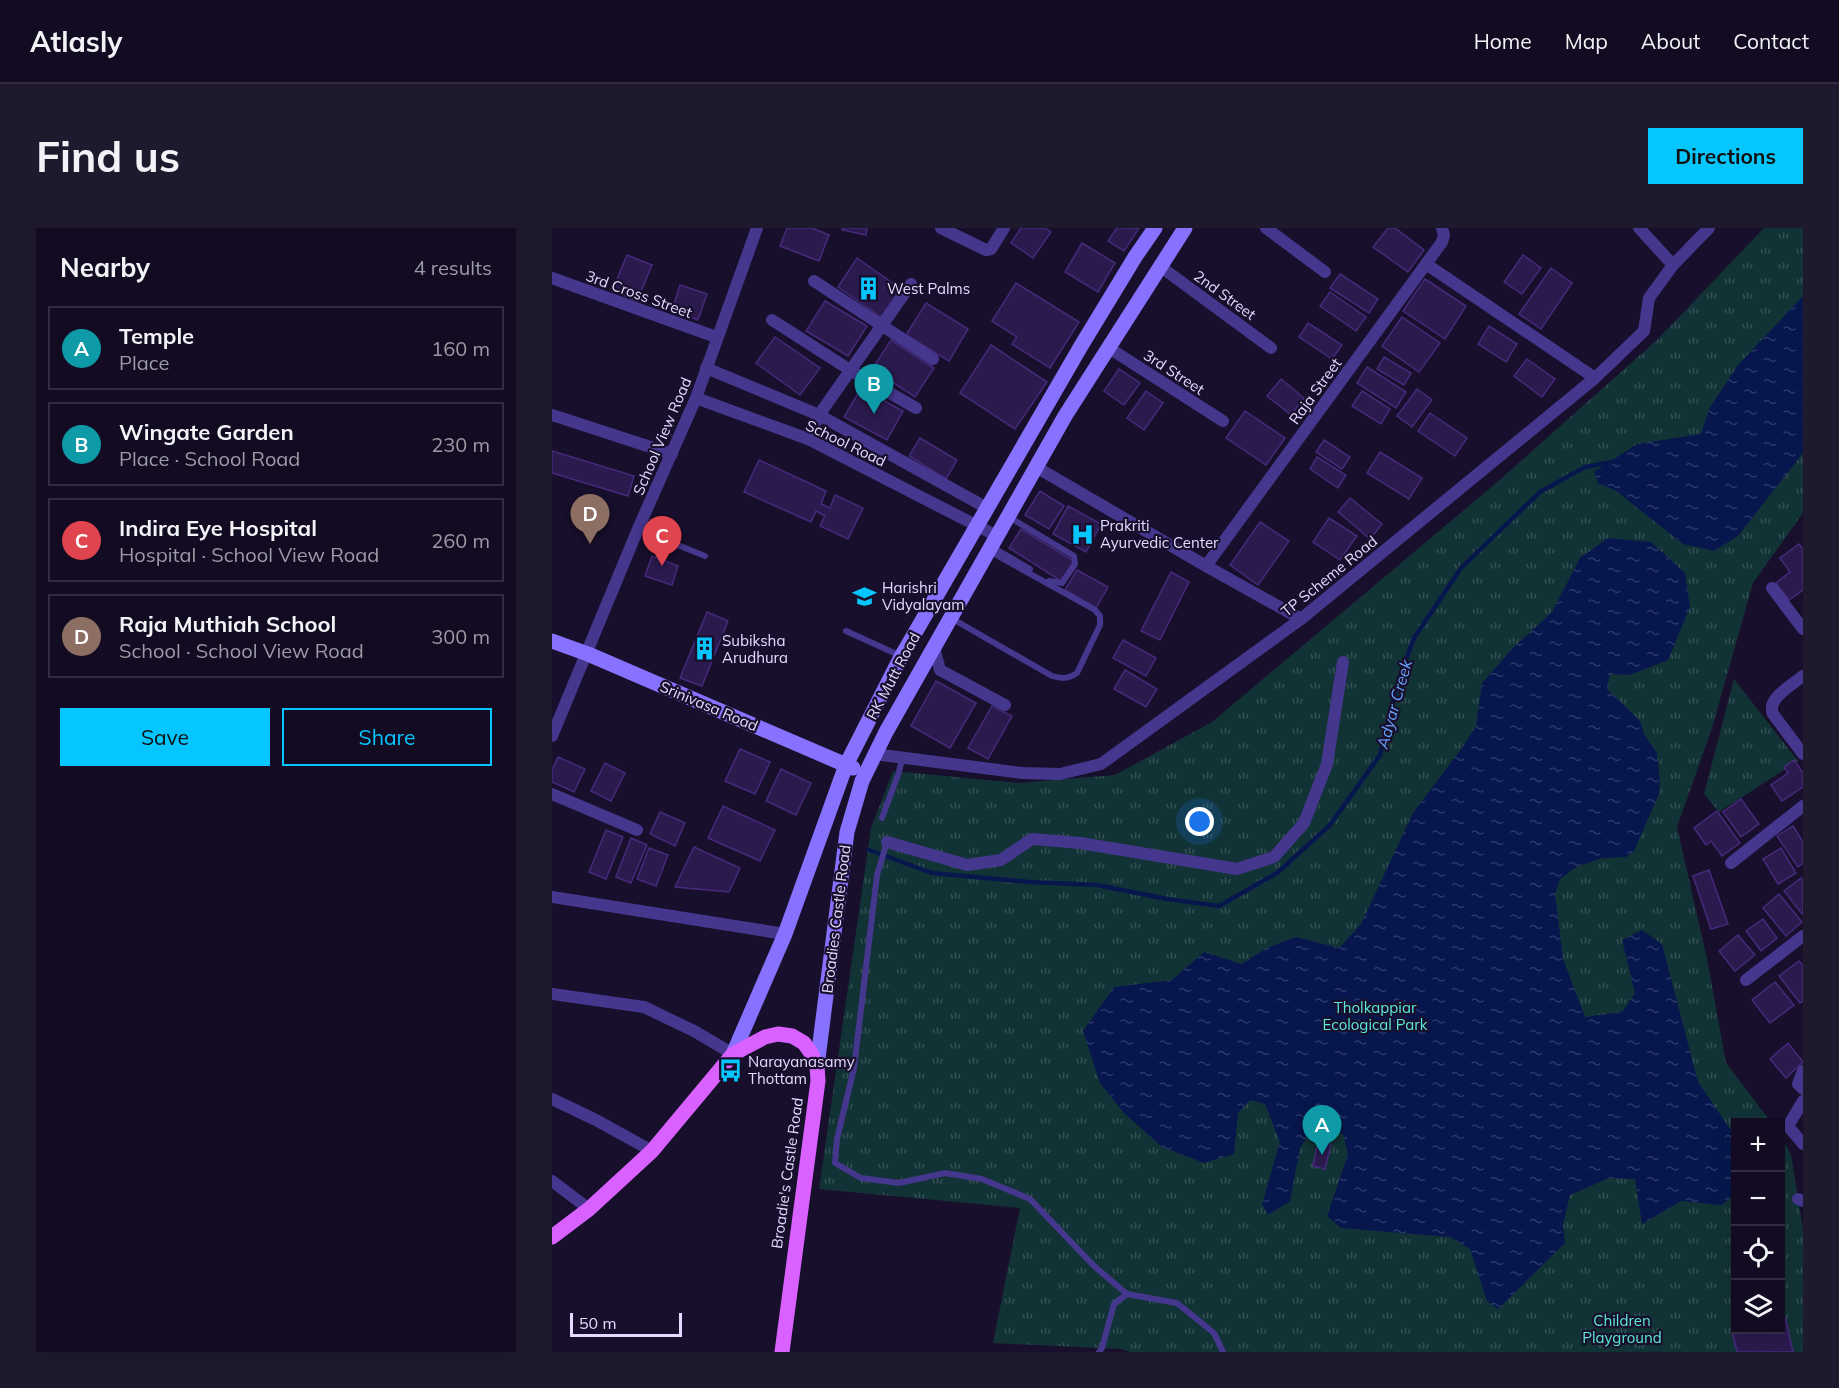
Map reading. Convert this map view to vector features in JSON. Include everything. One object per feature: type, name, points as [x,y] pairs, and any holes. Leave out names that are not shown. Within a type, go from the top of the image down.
[{"type":"main road","name":"RK Mutt Road","points":[[732,1054],[785,934],[846,765],[901,657],[1093,326],[1155,228]]},
{"type":"main road","name":"RK Mutt Road","points":[[865,774],[874,754],[1065,416],[1185,228]]},
{"type":"main road","name":"Srinivasa Road","points":[[552,641],[588,654],[865,774]]},
{"type":"main road","name":"Broadies Castle Road","points":[[817,1066],[848,832],[865,774]]},
{"type":"main road","points":[[552,1237],[589,1209],[652,1151],[732,1054],[765,1037],[778,1034],[792,1036],[804,1043],[817,1066]]},
{"type":"main road","name":"Broadie's Castle Road","points":[[782,1352],[818,1081],[817,1066]]},
{"type":"street","name":"School View Road","points":[[552,736],[638,529],[696,398],[757,228]]},
{"type":"street","points":[[941,228],[980,249],[988,250],[1004,228]]},
{"type":"street","points":[[1266,228],[1325,272]]},
{"type":"street","points":[[1639,228],[1673,265]]},
{"type":"street","name":"TP Scheme Road","points":[[874,754],[1022,773],[1060,774],[1101,764],[1300,619],[1595,378],[1644,332],[1649,298],[1673,265],[1709,228]]},
{"type":"street","name":"Raja Street","points":[[1206,566],[1442,242],[1442,230]]},
{"type":"street","points":[[1426,264],[1595,378]]},
{"type":"street","name":"2nd Street","points":[[1161,267],[1271,348]]},
{"type":"street","name":"3rd Cross Street","points":[[552,278],[716,337]]},
{"type":"street","points":[[814,281],[933,359]]},
{"type":"street","points":[[808,439],[819,415],[911,284]]},
{"type":"street","points":[[772,320],[850,370],[916,408]]},
{"type":"street","name":"3rd Street","points":[[1109,348],[1223,421]]},
{"type":"street","points":[[706,368],[819,415],[987,508]]},
{"type":"street","name":"School Road","points":[[696,398],[808,439],[977,526],[992,544]]},
{"type":"street","points":[[552,415],[672,454]]},
{"type":"street","points":[[1036,467],[1300,619]]},
{"type":"street","points":[[1772,588],[1803,629]]},
{"type":"street","points":[[934,647],[940,670],[1005,705]]},
{"type":"street","points":[[886,845],[967,865],[1001,860],[1032,839],[1080,843],[1237,869],[1274,857],[1304,823],[1327,764],[1343,662]]},
{"type":"street","points":[[1803,676],[1773,701],[1771,708],[1803,754]]},
{"type":"street","points":[[552,794],[637,830]]},
{"type":"street","points":[[1731,863],[1803,807]]},
{"type":"street","points":[[552,897],[785,934]]},
{"type":"street","points":[[1746,980],[1803,936]]},
{"type":"street","points":[[552,993],[644,1007],[694,1031],[732,1054]]},
{"type":"street","points":[[1803,1071],[1798,1084],[1803,1089]]},
{"type":"street","points":[[552,1099],[652,1151]]},
{"type":"street","points":[[1803,1101],[1788,1126],[1803,1144]]},
{"type":"street","points":[[552,1181],[589,1209]]},
{"type":"lane","points":[[992,544],[1056,584],[1062,583],[1075,564],[1074,556],[1008,517]]},
{"type":"lane","points":[[638,529],[705,556]]},
{"type":"lane","points":[[951,618],[1052,676],[1062,679],[1070,678],[1077,673],[1100,625],[1100,616],[1095,610],[992,544]]},
{"type":"lane","points":[[846,631],[901,657]]},
{"type":"lane","points":[[882,818],[902,759]]},
{"type":"lane","points":[[886,845],[877,875],[854,1068],[837,1139],[835,1163],[861,1178],[899,1183],[945,1173],[982,1179],[1030,1199],[1094,1266],[1127,1294],[1177,1303],[1214,1333],[1223,1352]]},
{"type":"lane","points":[[1100,1352],[1114,1304],[1127,1294]]},
{"type":"green space","name":"Tholkappiar Ecological Park","points":[[1764,228],[1803,228],[1803,513],[1753,583],[1712,728],[1677,827],[1707,959],[1726,1063],[1768,1118],[1731,1118],[1731,1334],[1785,1334],[1785,1144],[1791,1154],[1803,1229],[1803,1352],[1130,1352],[1121,1349],[993,1343],[1020,1208],[819,1189],[871,828],[893,771],[1018,783],[1115,775],[1212,722],[1495,484],[1657,340]]},
{"type":"green space","points":[[1734,679],[1798,761],[1719,812],[1704,794]]},
{"type":"water","points":[[1803,296],[1803,453],[1738,536],[1714,551],[1683,544],[1616,491],[1598,483],[1594,472],[1637,444],[1701,434],[1709,409],[1738,365]]},
{"type":"water","points":[[1608,538],[1651,542],[1685,573],[1690,607],[1668,660],[1630,675],[1610,674],[1607,689],[1640,721],[1644,734],[1657,753],[1659,794],[1634,851],[1626,857],[1602,858],[1576,867],[1560,879],[1555,894],[1563,959],[1585,1017],[1622,1012],[1635,993],[1622,940],[1642,930],[1662,944],[1698,1082],[1731,1130],[1731,1198],[1721,1205],[1681,1201],[1642,1224],[1635,1179],[1609,1178],[1570,1195],[1563,1225],[1565,1243],[1498,1309],[1487,1301],[1470,1249],[1450,1237],[1341,1228],[1327,1216],[1348,1154],[1343,1134],[1313,1128],[1300,1148],[1290,1201],[1268,1215],[1262,1204],[1280,1142],[1265,1104],[1250,1100],[1238,1113],[1234,1154],[1204,1163],[1162,1147],[1123,1112],[1100,1083],[1083,1031],[1114,987],[1172,980],[1204,952],[1241,964],[1269,947],[1296,937],[1339,948],[1361,924],[1413,813],[1476,726],[1482,683],[1512,649],[1552,612],[1580,558]]},
{"type":"building","points":[[787,228],[812,228],[829,235],[819,261],[780,246]]},
{"type":"building","points":[[842,228],[867,228],[866,235],[842,230]]},
{"type":"building","points":[[1021,228],[1045,228],[1051,232],[1033,258],[1011,243]]},
{"type":"building","points":[[1117,228],[1139,228],[1124,251],[1108,241]]},
{"type":"building","points":[[1388,228],[1395,228],[1424,250],[1408,272],[1373,247]]},
{"type":"building","points":[[1082,243],[1115,263],[1098,292],[1065,272]]},
{"type":"building","points":[[627,255],[652,265],[637,301],[612,291]]},
{"type":"building","points":[[1523,255],[1541,268],[1522,294],[1504,282]]},
{"type":"building","name":"West Palms","points":[[857,258],[901,289],[881,317],[838,287]]},
{"type":"building","points":[[1551,268],[1572,283],[1541,329],[1519,314]]},
{"type":"building","points":[[1340,274],[1378,299],[1369,313],[1330,288]]},
{"type":"building","points":[[1425,279],[1466,306],[1445,339],[1403,311]]},
{"type":"building","points":[[1016,283],[1079,322],[1050,368],[1012,344],[1017,337],[992,321]]},
{"type":"building","points":[[680,285],[707,294],[698,320],[672,310]]},
{"type":"building","points":[[1330,292],[1366,317],[1356,331],[1320,306]]},
{"type":"building","points":[[825,301],[867,326],[848,356],[806,331]]},
{"type":"building","points":[[926,303],[968,329],[949,361],[906,335]]},
{"type":"building","points":[[1402,317],[1440,343],[1419,372],[1382,346]]},
{"type":"building","points":[[1308,323],[1342,345],[1332,359],[1299,337]]},
{"type":"building","points":[[1489,326],[1517,344],[1506,362],[1478,344]]},
{"type":"building","points":[[775,337],[820,368],[800,395],[756,363]]},
{"type":"building","points":[[891,340],[934,368],[915,397],[872,369]]},
{"type":"building","points":[[991,345],[1047,382],[1015,429],[960,393]]},
{"type":"building","points":[[1384,357],[1411,373],[1404,385],[1377,369]]},
{"type":"building","points":[[1527,359],[1555,379],[1542,397],[1514,376]]},
{"type":"building","points":[[1367,367],[1406,392],[1396,408],[1357,383]]},
{"type":"building","points":[[1119,369],[1140,383],[1124,405],[1104,391]]},
{"type":"building","points":[[1281,379],[1304,398],[1291,415],[1267,396]]},
{"type":"building","points":[[861,388],[903,411],[887,440],[844,417]]},
{"type":"building","points":[[1417,389],[1432,400],[1412,427],[1397,416]]},
{"type":"building","points":[[1146,391],[1163,403],[1144,430],[1127,418]]},
{"type":"building","points":[[1362,391],[1390,409],[1381,424],[1352,406]]},
{"type":"building","points":[[1245,411],[1285,438],[1266,465],[1226,438]]},
{"type":"building","points":[[1430,413],[1467,438],[1455,456],[1418,431]]},
{"type":"building","points":[[920,438],[957,460],[946,479],[909,456]]},
{"type":"building","points":[[1324,440],[1350,457],[1342,469],[1316,452]]},
{"type":"building","points":[[552,451],[634,476],[628,496],[552,473]]},
{"type":"building","points":[[1380,452],[1422,478],[1409,499],[1367,473]]},
{"type":"building","points":[[1317,457],[1346,475],[1338,488],[1310,469]]},
{"type":"building","points":[[759,460],[826,491],[821,504],[830,508],[835,495],[863,508],[848,539],[820,526],[825,516],[816,511],[811,522],[744,492]]},
{"type":"building","points":[[1040,491],[1064,506],[1049,529],[1025,515]]},
{"type":"building","points":[[1350,498],[1382,524],[1370,539],[1338,512]]},
{"type":"building","points":[[1068,506],[1101,524],[1086,552],[1053,534]]},
{"type":"building","points":[[1329,518],[1357,536],[1340,560],[1313,542]]},
{"type":"building","points":[[1260,522],[1289,541],[1258,585],[1230,565]]},
{"type":"building","points":[[1021,529],[1074,561],[1061,581],[1009,548]]},
{"type":"building","points":[[1799,544],[1803,549],[1803,590],[1789,600],[1776,583],[1790,572],[1780,558]]},
{"type":"building","points":[[652,556],[678,566],[672,585],[645,576]]},
{"type":"building","points":[[1077,570],[1108,587],[1096,608],[1065,590]]},
{"type":"building","points":[[1171,572],[1189,582],[1160,640],[1141,631]]},
{"type":"building","name":"Subiksha Arudhura","points":[[707,612],[728,621],[702,686],[680,678]]},
{"type":"building","points":[[1123,640],[1156,658],[1146,676],[1113,658]]},
{"type":"building","points":[[1125,670],[1157,689],[1146,707],[1114,689]]},
{"type":"building","points":[[936,681],[976,703],[950,748],[911,726]]},
{"type":"building","points":[[992,706],[1012,716],[988,759],[968,748]]},
{"type":"building","points":[[740,749],[770,762],[755,794],[725,781]]},
{"type":"building","points":[[558,757],[585,769],[574,792],[552,782],[552,770]]},
{"type":"building","points":[[1794,760],[1803,773],[1803,787],[1782,801],[1771,785],[1788,773],[1784,767]]},
{"type":"building","points":[[605,763],[625,773],[611,801],[591,791]]},
{"type":"building","points":[[781,769],[811,783],[796,815],[766,801]]},
{"type":"building","points":[[1741,799],[1759,824],[1741,837],[1723,812]]},
{"type":"building","points":[[723,806],[775,830],[760,861],[708,838]]},
{"type":"building","points":[[1717,811],[1740,843],[1722,856],[1711,841],[1706,845],[1694,828]]},
{"type":"building","points":[[660,812],[685,823],[675,846],[650,834]]},
{"type":"building","points":[[1793,826],[1803,842],[1803,863],[1798,867],[1777,836]]},
{"type":"building","points":[[606,830],[623,837],[606,879],[589,872]]},
{"type":"building","points":[[631,838],[647,845],[631,883],[616,877]]},
{"type":"building","points":[[694,847],[740,868],[729,892],[675,887]]},
{"type":"building","points":[[649,848],[668,855],[656,886],[637,879]]},
{"type":"building","points":[[1781,848],[1796,873],[1778,884],[1763,859]]},
{"type":"building","points":[[1709,870],[1728,924],[1711,929],[1693,876]]},
{"type":"building","points":[[1801,878],[1803,881],[1803,915],[1784,891]]},
{"type":"building","points":[[1779,894],[1802,922],[1786,936],[1763,908]]},
{"type":"building","points":[[1763,919],[1777,938],[1761,951],[1746,931]]},
{"type":"building","points":[[1738,935],[1755,955],[1735,971],[1719,951]]},
{"type":"building","points":[[1799,961],[1803,965],[1803,1001],[1800,1003],[1779,976]]},
{"type":"building","points":[[1775,982],[1794,1005],[1770,1023],[1752,1000]]},
{"type":"building","points":[[1788,1043],[1803,1062],[1786,1078],[1770,1059]]},
{"type":"building","points":[[1318,1142],[1331,1144],[1325,1169],[1313,1166]]},
{"type":"building","points":[[1785,1317],[1793,1352],[1737,1352],[1733,1334],[1785,1334]]},
{"type":"waterway","name":"Adyar Creek","points":[[869,850],[932,873],[1029,882],[1097,885],[1167,899],[1219,906],[1277,873],[1330,825],[1380,755],[1398,681],[1414,638],[1461,568],[1540,492],[1585,467],[1612,462]]},
{"type":"place","name":"West Palms","points":[[869,288]]},
{"type":"place","name":"Wingate Garden","points":[[874,414]]},
{"type":"place","name":"Prakriti Ayurvedic Center","points":[[1082,534]]},
{"type":"place","name":"Raja Muthiah School","points":[[590,544]]},
{"type":"place","name":"Indira Eye Hospital","points":[[662,566]]},
{"type":"place","name":"Harishri Vidyalayam","points":[[864,596]]},
{"type":"place","name":"Subiksha Arudhura","points":[[704,649]]},
{"type":"place","name":"Narayanasamy Thottam","points":[[730,1070]]},
{"type":"place","name":"Temple","points":[[1322,1155]]},
{"type":"park label","name":"Children Playground","points":[[1622,1328]]}]
